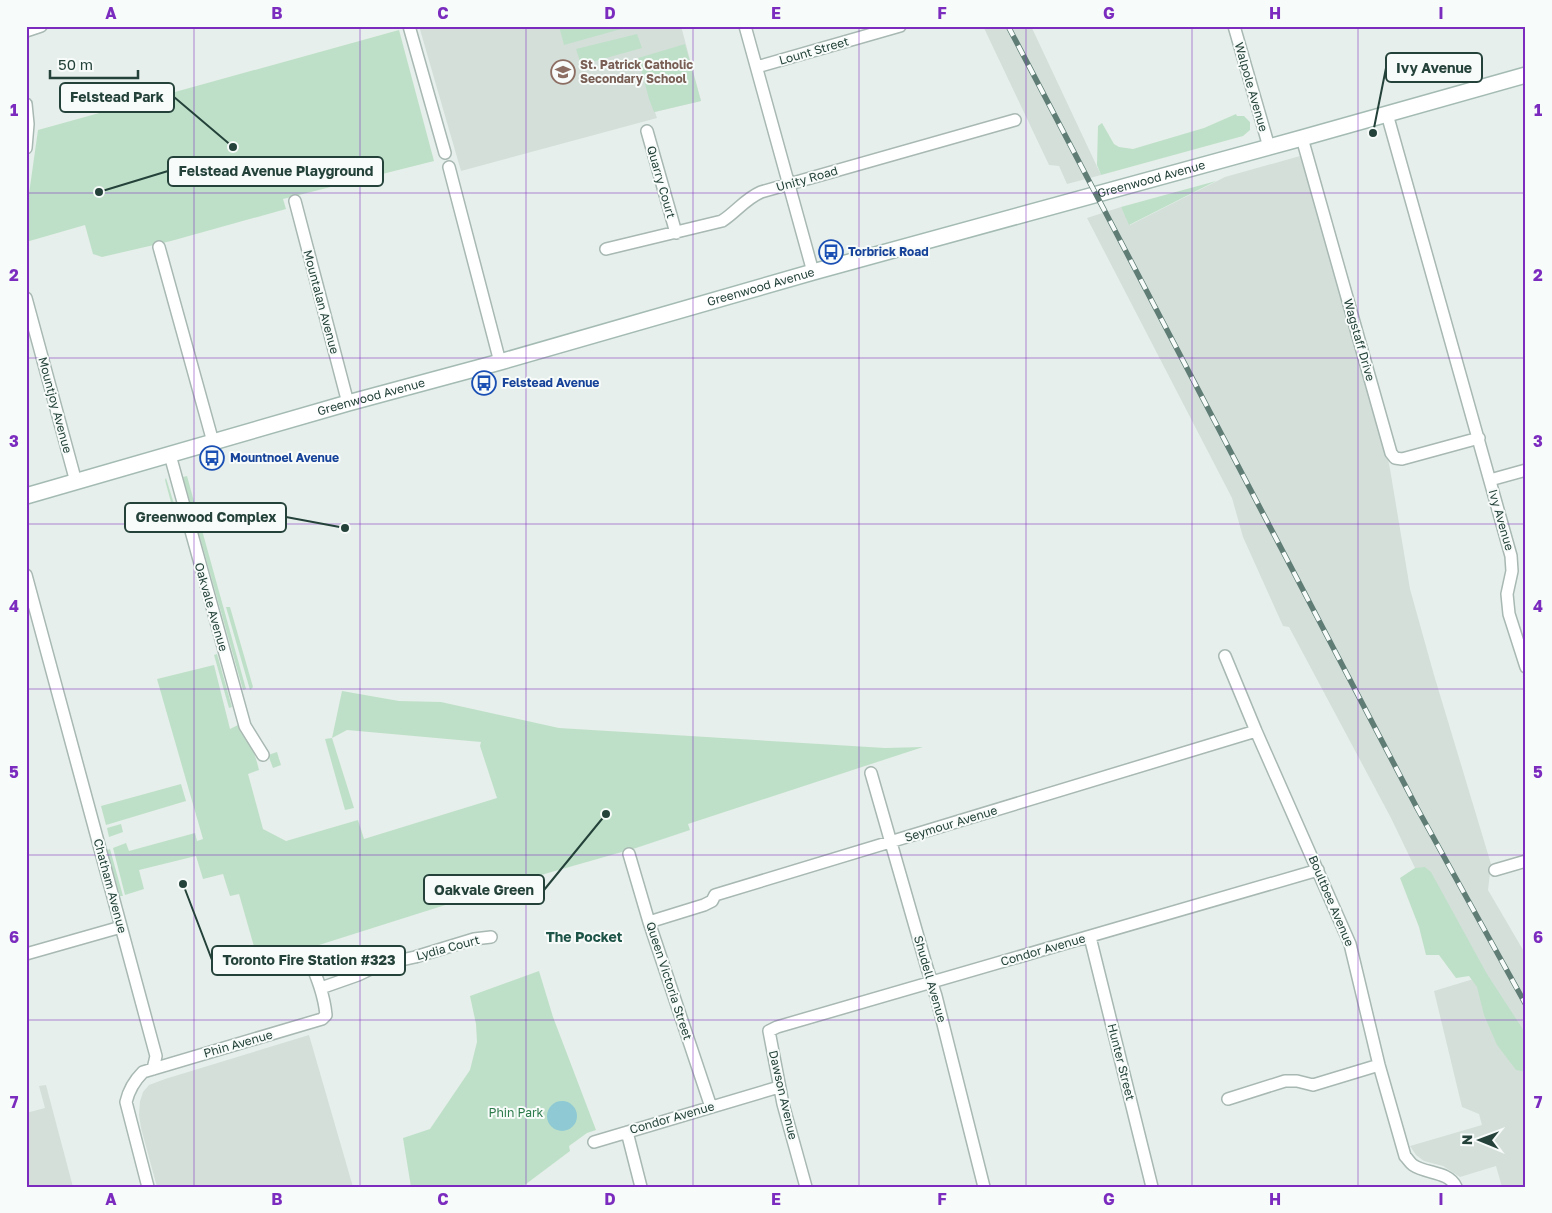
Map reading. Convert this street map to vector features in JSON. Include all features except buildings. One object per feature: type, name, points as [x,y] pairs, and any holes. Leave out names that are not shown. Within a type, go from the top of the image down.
[{"type":"street","points":[[26,30],[41,26]]},
{"type":"street","points":[[409,26],[445,153]]},
{"type":"street","points":[[745,26],[812,272]]},
{"type":"street","name":"Lount Street","points":[[757,67],[900,26]]},
{"type":"street","name":"Walpole Avenue","points":[[1234,26],[1269,147]]},
{"type":"street","name":"Greenwood Avenue","points":[[26,496],[812,272],[1302,138],[1526,74]]},
{"type":"street","points":[[26,104],[28,124],[26,148]]},
{"type":"street","name":"Ivy Avenue","points":[[1387,114],[1511,556],[1512,571],[1507,594],[1510,614],[1526,667]]},
{"type":"street","name":"Unity Road","points":[[606,249],[722,221],[752,196],[789,183],[1015,120]]},
{"type":"street","name":"Quarry Court","points":[[647,131],[676,233]]},
{"type":"street","name":"Wagstaff Drive","points":[[1302,138],[1392,453],[1395,458],[1402,459],[1478,438]]},
{"type":"street","points":[[449,167],[500,362]]},
{"type":"street","name":"Mountalan Avenue","points":[[295,200],[348,403]]},
{"type":"street","points":[[159,247],[213,442]]},
{"type":"street","name":"Mountjoy Avenue","points":[[26,298],[31,337],[76,482]]},
{"type":"street","name":"Oakvale Avenue","points":[[170,455],[245,726],[263,755]]},
{"type":"street","points":[[1490,480],[1526,470]]},
{"type":"street","name":"Chatham Avenue","points":[[26,575],[156,1056],[153,1069]]},
{"type":"street","name":"Boultbee Avenue","points":[[1225,656],[1350,944],[1379,1065],[1405,1156],[1413,1165],[1450,1179],[1456,1187]]},
{"type":"street","name":"Seymour Avenue","points":[[649,922],[704,905],[712,900],[715,895],[1256,731]]},
{"type":"street","name":"Shudell Avenue","points":[[871,773],[931,982],[984,1187]]},
{"type":"street","name":"Queen Victoria Street","points":[[629,854],[649,922],[711,1107]]},
{"type":"street","points":[[1496,870],[1526,861]]},
{"type":"street","name":"Condor Avenue","points":[[769,1032],[777,1027],[1318,870]]},
{"type":"street","points":[[26,954],[121,927]]},
{"type":"street","name":"Lydia Court","points":[[321,988],[358,975],[379,964],[415,957],[474,939],[491,937]]},
{"type":"street","name":"Hunter Street","points":[[1090,937],[1152,1187]]},
{"type":"street","points":[[307,954],[321,988]]},
{"type":"street","name":"Phin Avenue","points":[[153,1069],[322,1019],[326,1015],[321,988]]},
{"type":"street","name":"Dawson Avenue","points":[[769,1032],[783,1104],[806,1187]]},
{"type":"street","points":[[1228,1099],[1285,1082],[1297,1081],[1313,1085],[1379,1065]]},
{"type":"street","points":[[148,1187],[126,1102],[128,1092],[135,1079],[143,1072],[153,1069]]},
{"type":"street","name":"Condor Avenue","points":[[594,1142],[779,1087]]},
{"type":"street","points":[[627,1132],[642,1187]]},
{"type":"shaded area","name":"St. Patrick Catholic Secondary School","points":[[419,26],[681,26],[701,101],[655,112],[657,118],[461,171]]},
{"type":"shaded area","points":[[983,26],[1031,26],[1101,175],[1067,184],[1059,166],[1049,165]]},
{"type":"shaded area","points":[[1300,156],[1385,446],[1410,589],[1491,864],[1488,890],[1526,955],[1526,1187],[1502,1187],[1496,1166],[1460,1177],[1443,1166],[1424,1161],[1416,1155],[1410,1146],[1482,1125],[1479,1114],[1462,1107],[1434,991],[1480,977],[1415,868],[1391,818],[1289,627],[1283,626],[1243,537],[1232,498],[1087,218],[1121,207],[1130,225],[1225,177]]},
{"type":"shaded area","points":[[309,1035],[353,1187],[157,1187],[139,1115],[143,1092],[149,1085]]},
{"type":"shaded area","points":[[46,1085],[73,1187],[26,1187],[26,1113],[45,1108],[39,1086]]},
{"type":"green space","points":[[559,26],[632,26],[564,45]]},
{"type":"green space","points":[[399,30],[434,161],[283,199],[286,209],[171,241],[102,257],[93,254],[85,225],[26,242],[26,215],[38,130]]},
{"type":"green space","points":[[637,34],[642,48],[581,65],[576,49]]},
{"type":"green space","points":[[685,44],[701,101],[654,112],[638,58]]},
{"type":"green space","points":[[1236,114],[1237,116],[1244,116],[1250,122],[1250,130],[1243,136],[1101,175],[1097,165],[1098,126],[1102,123],[1114,144],[1119,147],[1133,149],[1204,128]]},
{"type":"green space","points":[[1216,181],[1129,225],[1121,207]]},
{"type":"green space","points":[[187,476],[246,689],[243,690],[183,477]]},
{"type":"green space","points":[[166,478],[179,520],[176,521],[165,480]]},
{"type":"green space","points":[[226,607],[230,607],[253,687],[250,690]]},
{"type":"green space","points":[[217,654],[232,707],[229,708],[214,655]]},
{"type":"green space","points":[[214,665],[230,729],[238,725],[256,758],[259,770],[248,774],[263,829],[286,841],[358,820],[364,839],[497,798],[480,746],[481,742],[347,730],[332,738],[342,691],[399,701],[441,702],[559,728],[885,748],[923,747],[688,824],[690,830],[636,848],[527,879],[259,964],[239,894],[230,896],[223,874],[203,879],[196,856],[139,870],[144,889],[125,895],[113,848],[126,843],[129,851],[195,833],[197,841],[203,839],[157,679]]},
{"type":"green space","points":[[332,738],[354,808],[345,810],[325,739]]},
{"type":"green space","points":[[277,752],[281,765],[273,768],[268,755]]},
{"type":"green space","points":[[181,784],[186,801],[106,825],[101,806]]},
{"type":"green space","points":[[121,824],[123,832],[109,837],[107,828]]},
{"type":"green space","points":[[110,849],[123,896],[120,896],[107,850]]},
{"type":"green space","points":[[1425,867],[1431,872],[1487,974],[1526,1034],[1526,1072],[1516,1070],[1497,1045],[1484,1015],[1477,987],[1469,976],[1456,978],[1439,955],[1426,955],[1419,927],[1400,878],[1415,868]]},
{"type":"green space","name":"Phin Park","points":[[539,971],[553,1017],[596,1130],[587,1133],[569,1146],[570,1151],[522,1187],[411,1187],[403,1138],[430,1129],[470,1070],[477,1042],[476,1024],[470,996]]},
{"type":"water","points":[[562,1101],[573,1105],[577,1116],[573,1127],[562,1131],[551,1127],[547,1116],[551,1105]]},
{"type":"railway","points":[[1008,26],[1417,808],[1526,1005]]},
{"type":"place","name":"St. Patrick Catholic Secondary School","points":[[563,72]]},
{"type":"place","name":"Ivy Avenue","points":[[1373,133]]},
{"type":"place","name":"Felstead Park","points":[[233,147]]},
{"type":"place","name":"Felstead Avenue Playground","points":[[99,192]]},
{"type":"place","name":"Torbrick Road","points":[[831,252]]},
{"type":"place","name":"Felstead Avenue","points":[[484,383]]},
{"type":"place","name":"Mountnoel Avenue","points":[[212,458]]},
{"type":"place","name":"Greenwood Complex","points":[[345,528]]},
{"type":"place","name":"Oakvale Green","points":[[606,814]]},
{"type":"place","name":"Toronto Fire Station #323","points":[[183,884]]},
{"type":"district","name":"The Pocket","points":[[584,937]]}]
